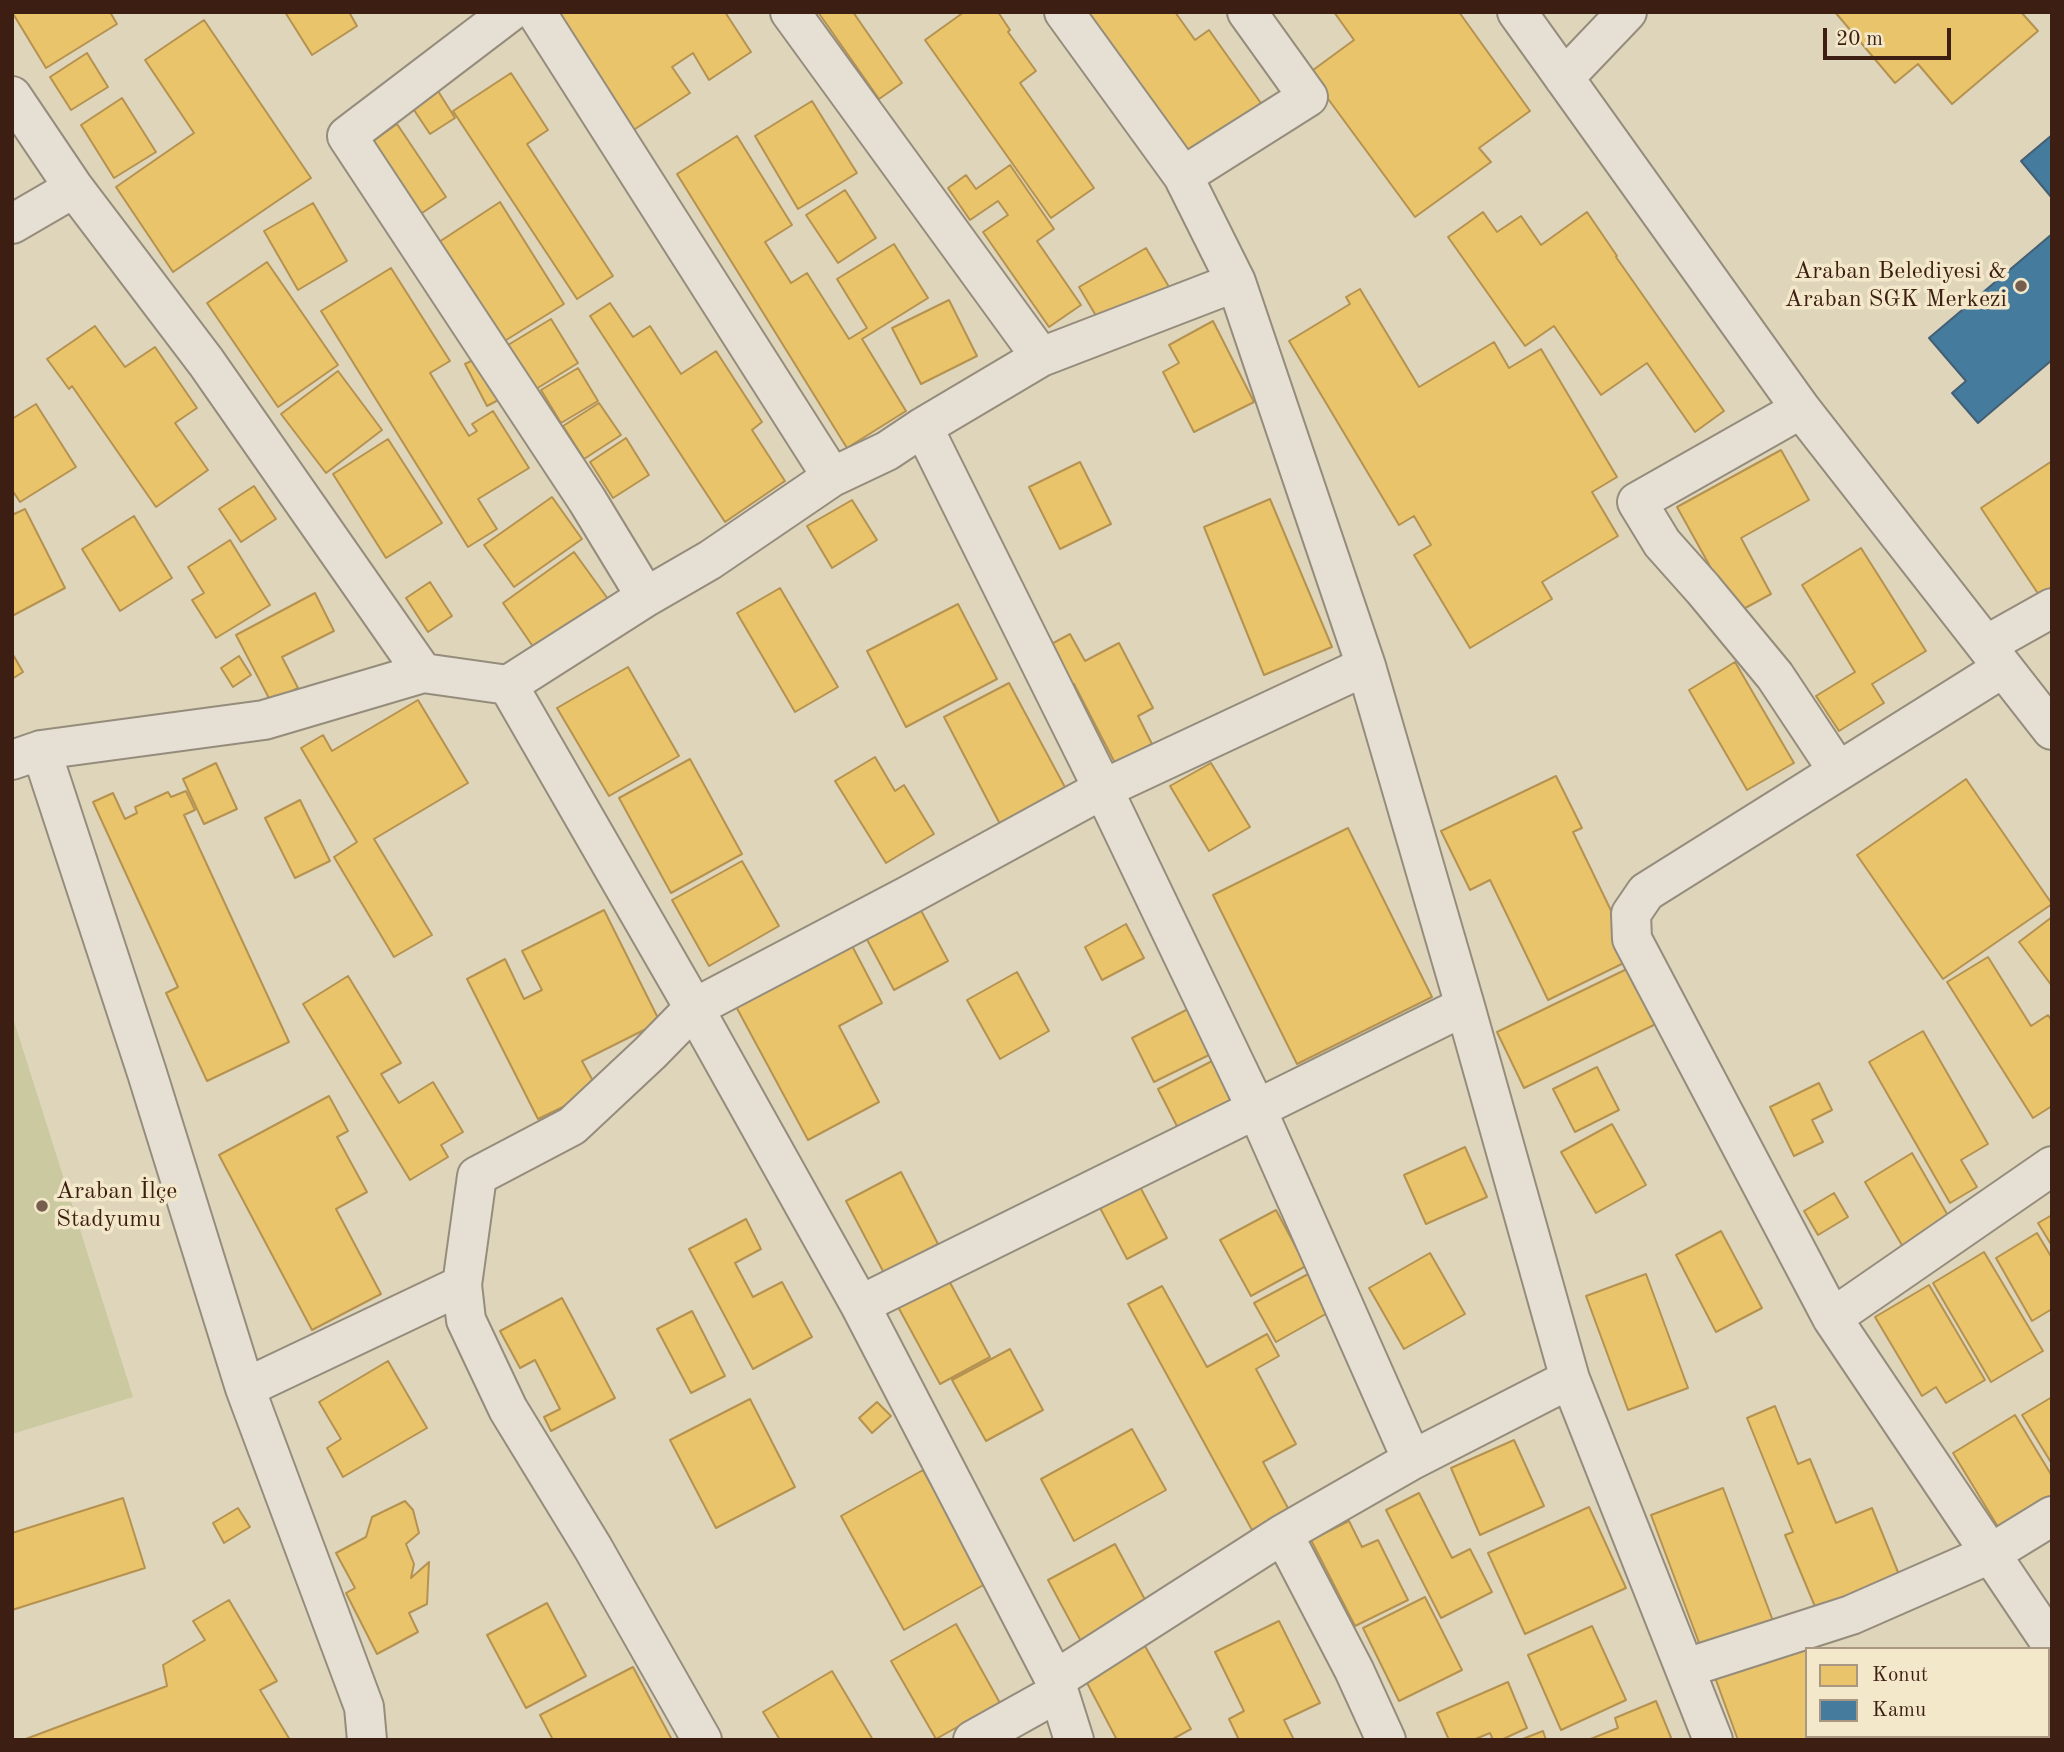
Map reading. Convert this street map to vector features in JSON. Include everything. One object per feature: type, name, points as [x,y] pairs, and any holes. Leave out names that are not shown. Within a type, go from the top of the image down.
[{"type":"street","points":[[510,12],[347,136],[587,500],[646,597]]},
{"type":"street","points":[[536,12],[832,477]]},
{"type":"street","points":[[790,12],[1041,357]]},
{"type":"street","points":[[1063,12],[1183,176],[1236,282],[1366,666],[1570,1378],[1713,1740]]},
{"type":"street","points":[[1183,176],[1308,97],[1247,12]]},
{"type":"street","points":[[1517,12],[1801,409],[2052,730]]},
{"type":"street","points":[[1564,78],[1627,12]]},
{"type":"street","points":[[12,96],[74,188],[205,362],[423,673]]},
{"type":"street","points":[[12,224],[74,188]]},
{"type":"street","points":[[368,1740],[364,1707],[245,1388],[147,1073],[27,755],[264,720],[423,673],[508,685],[710,559],[832,477],[887,451],[923,426],[1041,357],[1236,282]]},
{"type":"street","points":[[1801,409],[1637,502],[1662,543],[1775,676],[1838,771]]},
{"type":"street","points":[[923,426],[1103,789],[1257,1110],[1412,1460]]},
{"type":"street","points":[[2052,608],[1994,656],[1838,771],[1646,892],[1631,914],[1632,939],[1832,1318],[2052,1644]]},
{"type":"street","points":[[702,1740],[600,1560],[508,1409],[466,1320],[462,1285],[477,1176],[572,1126],[694,1008],[1103,789],[1366,666]]},
{"type":"street","points":[[508,685],[860,1304],[1057,1686],[1074,1740]]},
{"type":"street","points":[[860,1304],[1465,1006]]},
{"type":"street","points":[[1832,1318],[2052,1166]]},
{"type":"street","points":[[245,1388],[462,1285]]},
{"type":"street","points":[[973,1740],[1283,1534],[1412,1460],[1570,1378]]},
{"type":"street","points":[[1686,1668],[1851,1615],[1990,1554],[2052,1516]]},
{"type":"street","points":[[1283,1534],[1354,1670],[1386,1740]]},
{"type":"green space","name":"Araban İlçe Stadyumu","points":[[12,1015],[133,1397],[12,1434]]},
{"type":"building: Konut","points":[[12,12],[110,12],[117,24],[46,68]]},
{"type":"building: Konut","points":[[285,12],[349,12],[357,26],[312,55]]},
{"type":"building: Konut","points":[[556,12],[725,12],[751,52],[709,80],[693,53],[672,67],[690,93],[632,131]]},
{"type":"building: Konut","points":[[818,12],[853,12],[902,83],[879,99]]},
{"type":"building: Konut","points":[[964,12],[998,12],[1010,30],[1008,32],[1036,71],[1020,83],[1094,188],[1051,218],[925,40]]},
{"type":"building: Konut","points":[[1079,12],[1175,12],[1195,40],[1209,30],[1263,106],[1185,162]]},
{"type":"building: Konut","points":[[1334,12],[1459,12],[1530,111],[1479,148],[1491,162],[1415,217],[1309,73],[1354,40]]},
{"type":"building: Konut","points":[[1835,12],[2021,12],[2038,31],[1952,104],[1918,64],[1895,83]]},
{"type":"building: Konut","points":[[204,20],[311,178],[173,272],[116,187],[194,133],[145,60]]},
{"type":"building: Konut","points":[[87,53],[108,87],[71,110],[50,77]]},
{"type":"building: Konut","points":[[511,73],[548,130],[527,144],[613,276],[577,299],[453,111]]},
{"type":"building: Konut","points":[[438,91],[455,118],[430,134],[412,107]]},
{"type":"building: Konut","points":[[122,98],[156,152],[114,178],[81,125]]},
{"type":"building: Konut","points":[[812,101],[857,173],[798,209],[755,136]]},
{"type":"building: Konut","points":[[397,124],[446,197],[419,215],[370,143]]},
{"type":"building: Konut","points":[[737,136],[792,225],[765,242],[791,283],[807,273],[849,339],[867,328],[837,279],[894,244],[928,298],[862,339],[906,411],[847,448],[677,174]]},
{"type":"building: Konut","points":[[1010,165],[1054,229],[1037,241],[1081,305],[1049,327],[983,232],[1008,215],[998,201],[970,220],[948,188],[966,175],[976,189]]},
{"type":"building: Konut","points":[[845,190],[876,238],[838,263],[806,215]]},
{"type":"building: Konut","points":[[500,202],[564,304],[503,342],[439,242]]},
{"type":"building: Konut","points":[[313,203],[347,261],[298,290],[264,231]]},
{"type":"building: Konut","points":[[1483,212],[1497,232],[1521,216],[1541,245],[1587,212],[1724,411],[1695,432],[1647,363],[1601,395],[1554,326],[1525,346],[1448,237]]},
{"type":"building: Konut","points":[[1146,248],[1172,292],[1105,331],[1079,287]]},
{"type":"building: Konut","points":[[267,262],[338,365],[278,407],[207,303]]},
{"type":"building: Konut","points":[[391,268],[450,361],[430,373],[469,436],[477,431],[472,424],[493,411],[529,468],[478,499],[497,529],[468,547],[321,311]]},
{"type":"building: Konut","points":[[1360,289],[1419,387],[1494,342],[1509,368],[1541,349],[1617,477],[1592,492],[1618,536],[1542,582],[1552,599],[1470,648],[1414,555],[1431,545],[1414,516],[1399,525],[1289,341],[1350,304],[1346,297]]},
{"type":"building: Konut","points":[[949,300],[977,356],[921,384],[892,328]]},
{"type":"building: Konut","points":[[610,303],[633,337],[650,326],[681,374],[716,351],[762,422],[752,430],[785,481],[725,522],[590,316]]},
{"type":"building: Konut","points":[[551,319],[578,363],[536,389],[508,345]]},
{"type":"building: Konut","points":[[1213,321],[1254,402],[1194,432],[1163,372],[1179,363],[1169,345]]},
{"type":"building: Konut","points":[[95,326],[125,367],[155,347],[197,408],[175,423],[208,470],[156,507],[72,386],[69,389],[47,359]]},
{"type":"building: Konut","points":[[483,355],[504,397],[487,406],[465,364]]},
{"type":"building: Konut","points":[[578,368],[598,401],[561,423],[541,390]]},
{"type":"building: Konut","points":[[338,371],[382,430],[326,473],[281,414]]},
{"type":"building: Konut","points":[[599,403],[621,435],[584,459],[563,426]]},
{"type":"building: Konut","points":[[36,404],[76,467],[20,502],[12,490],[12,419]]},
{"type":"building: Konut","points":[[626,438],[649,475],[613,498],[590,462]]},
{"type":"building: Konut","points":[[388,439],[442,523],[386,558],[333,474]]},
{"type":"building: Konut","points":[[1781,450],[1809,500],[1741,538],[1771,594],[1736,613],[1677,507]]},
{"type":"building: Konut","points":[[2052,461],[2052,596],[2043,601],[1981,508]]},
{"type":"building: Konut","points":[[1080,462],[1111,524],[1060,549],[1029,487]]},
{"type":"building: Konut","points":[[254,486],[276,519],[241,542],[219,509]]},
{"type":"building: Konut","points":[[552,497],[582,539],[514,587],[484,545]]},
{"type":"building: Konut","points":[[1270,499],[1332,647],[1264,675],[1204,527]]},
{"type":"building: Konut","points":[[852,500],[877,540],[832,568],[807,526]]},
{"type":"building: Konut","points":[[25,509],[65,588],[12,616],[12,515]]},
{"type":"building: Konut","points":[[134,516],[172,578],[120,611],[82,549]]},
{"type":"building: Konut","points":[[230,540],[270,605],[216,638],[192,600],[204,593],[188,567]]},
{"type":"building: Konut","points":[[1861,548],[1926,651],[1872,684],[1884,703],[1839,731],[1816,696],[1855,672],[1802,585]]},
{"type":"building: Konut","points":[[574,552],[608,599],[536,651],[503,603]]},
{"type":"building: Konut","points":[[430,582],[452,616],[428,632],[406,598]]},
{"type":"building: Konut","points":[[780,588],[838,687],[795,712],[737,613]]},
{"type":"building: Konut","points":[[315,593],[334,631],[282,657],[298,688],[271,702],[236,635]]},
{"type":"building: Konut","points":[[958,604],[997,679],[906,727],[867,651]]},
{"type":"building: Konut","points":[[1070,634],[1085,661],[1119,643],[1153,708],[1138,716],[1152,744],[1115,763],[1074,684],[1064,688],[1044,648]]},
{"type":"building: Konut","points":[[12,653],[23,672],[12,679]]},
{"type":"building: Konut","points":[[239,656],[251,675],[233,687],[221,668]]},
{"type":"building: Konut","points":[[1735,662],[1794,763],[1747,790],[1689,690]]},
{"type":"building: Konut","points":[[628,667],[679,756],[609,796],[557,708]]},
{"type":"building: Konut","points":[[1009,683],[1067,791],[1001,826],[944,717]]},
{"type":"building: Konut","points":[[418,700],[468,783],[374,839],[432,935],[394,957],[334,857],[357,842],[301,748],[323,735],[332,751]]},
{"type":"building: Konut","points":[[875,757],[895,791],[904,785],[934,834],[886,863],[835,781]]},
{"type":"building: Konut","points":[[690,759],[742,854],[671,893],[619,798]]},
{"type":"building: Konut","points":[[216,763],[237,809],[204,824],[183,779]]},
{"type":"building: Konut","points":[[1211,763],[1250,827],[1209,851],[1170,786]]},
{"type":"building: Konut","points":[[1556,776],[1582,828],[1573,832],[1634,958],[1548,1000],[1490,880],[1470,890],[1441,831]]},
{"type":"building: Konut","points":[[1966,779],[2052,904],[1943,979],[1857,855]]},
{"type":"building: Konut","points":[[186,791],[195,810],[184,815],[289,1042],[207,1081],[166,993],[178,987],[93,802],[113,793],[125,819],[137,813],[135,807],[168,792],[171,797]]},
{"type":"building: Konut","points":[[300,800],[330,861],[295,878],[265,818]]},
{"type":"building: Konut","points":[[1348,828],[1432,997],[1297,1064],[1213,895]]},
{"type":"building: Konut","points":[[742,861],[779,926],[709,966],[672,900]]},
{"type":"building: Konut","points":[[917,903],[948,961],[894,990],[863,932]]},
{"type":"building: Konut","points":[[604,910],[660,1022],[582,1061],[598,1090],[538,1119],[467,979],[505,959],[524,999],[542,990],[522,951]]},
{"type":"building: Konut","points":[[2052,917],[2052,986],[2019,942]]},
{"type":"building: Konut","points":[[1126,924],[1144,958],[1102,980],[1085,947]]},
{"type":"building: Konut","points":[[849,940],[882,1003],[839,1026],[879,1102],[808,1140],[733,1001]]},
{"type":"building: Konut","points":[[1988,957],[2031,1026],[2048,1015],[2052,1021],[2052,1106],[2033,1118],[1947,982]]},
{"type":"building: Konut","points":[[1633,966],[1660,1022],[1524,1088],[1497,1032]]},
{"type":"building: Konut","points":[[1017,972],[1049,1031],[1000,1059],[967,1000]]},
{"type":"building: Konut","points":[[348,976],[401,1063],[381,1074],[399,1103],[433,1082],[463,1132],[441,1145],[448,1157],[410,1180],[303,1004]]},
{"type":"building: Konut","points":[[1188,1009],[1211,1054],[1154,1082],[1132,1038]]},
{"type":"building: Konut","points":[[1923,1031],[1988,1144],[1961,1160],[1977,1187],[1950,1203],[1869,1062]]},
{"type":"building: Konut","points":[[1214,1060],[1238,1106],[1181,1134],[1158,1089]]},
{"type":"building: Konut","points":[[1597,1067],[1619,1110],[1575,1132],[1553,1089]]},
{"type":"building: Konut","points":[[1819,1083],[1832,1110],[1812,1120],[1823,1142],[1794,1156],[1770,1107]]},
{"type":"building: Konut","points":[[329,1096],[348,1131],[337,1137],[367,1192],[336,1209],[381,1294],[312,1330],[219,1155]]},
{"type":"building: Konut","points":[[1612,1124],[1646,1185],[1596,1213],[1561,1152]]},
{"type":"building: Konut","points":[[1465,1147],[1487,1197],[1426,1224],[1404,1175]]},
{"type":"building: Konut","points":[[1912,1153],[1950,1219],[1903,1247],[1865,1182]]},
{"type":"building: Konut","points":[[901,1172],[938,1244],[884,1273],[846,1201]]},
{"type":"building: Konut","points":[[1138,1183],[1167,1238],[1127,1259],[1098,1204]]},
{"type":"building: Konut","points":[[1834,1193],[1848,1217],[1818,1235],[1804,1211]]},
{"type":"building: Konut","points":[[1276,1210],[1306,1266],[1251,1296],[1220,1240]]},
{"type":"building: Konut","points":[[2052,1215],[2052,1246],[2038,1223]]},
{"type":"building: Konut","points":[[746,1219],[761,1249],[735,1263],[753,1297],[782,1282],[812,1337],[753,1369],[689,1249]]},
{"type":"building: Konut","points":[[1721,1231],[1762,1308],[1716,1332],[1676,1255]]},
{"type":"building: Konut","points":[[2037,1233],[2052,1258],[2052,1309],[2032,1321],[1996,1258]]},
{"type":"building: Konut","points":[[1984,1252],[2043,1351],[1991,1382],[1933,1283]]},
{"type":"building: Konut","points":[[1430,1253],[1465,1314],[1404,1349],[1369,1288]]},
{"type":"building: Konut","points":[[1310,1273],[1331,1311],[1276,1342],[1254,1303]]},
{"type":"building: Konut","points":[[1646,1274],[1688,1388],[1628,1410],[1586,1296]]},
{"type":"building: Konut","points":[[947,1277],[990,1357],[940,1384],[897,1305]]},
{"type":"building: Konut","points":[[1929,1285],[1985,1380],[1946,1403],[1936,1387],[1922,1396],[1875,1317]]},
{"type":"building: Konut","points":[[1162,1286],[1207,1367],[1267,1334],[1279,1356],[1256,1369],[1296,1444],[1263,1462],[1289,1510],[1252,1530],[1128,1304]]},
{"type":"building: Konut","points":[[562,1298],[615,1398],[551,1431],[544,1417],[560,1409],[535,1360],[520,1368],[500,1331]]},
{"type":"building: Konut","points":[[692,1311],[725,1376],[691,1393],[657,1329]]},
{"type":"building: Konut","points":[[1010,1349],[1043,1410],[986,1441],[952,1380]]},
{"type":"building: Konut","points":[[388,1361],[427,1428],[343,1477],[327,1448],[341,1439],[319,1402]]},
{"type":"building: Konut","points":[[2052,1397],[2052,1464],[2022,1415]]},
{"type":"building: Konut","points":[[750,1399],[795,1487],[716,1528],[670,1440]]},
{"type":"building: Konut","points":[[877,1402],[891,1416],[872,1433],[859,1418]]},
{"type":"building: Konut","points":[[1775,1406],[1798,1464],[1810,1459],[1836,1523],[1872,1508],[1902,1582],[1819,1616],[1785,1535],[1793,1532],[1747,1418]]},
{"type":"building: Konut","points":[[2015,1415],[2052,1476],[2052,1512],[2006,1540],[1953,1453]]},
{"type":"building: Konut","points":[[1132,1429],[1166,1490],[1074,1541],[1041,1479]]},
{"type":"building: Konut","points":[[1514,1440],[1544,1506],[1480,1535],[1451,1468]]},
{"type":"building: Konut","points":[[923,1470],[987,1583],[904,1630],[841,1516]]},
{"type":"building: Konut","points":[[1723,1488],[1773,1621],[1701,1648],[1651,1515]]},
{"type":"building: Konut","points":[[1419,1493],[1452,1558],[1470,1549],[1492,1592],[1441,1618],[1386,1510]]},
{"type":"building: Konut","points":[[123,1498],[145,1568],[12,1610],[12,1533]]},
{"type":"building: Konut","points":[[405,1501],[413,1510],[419,1533],[406,1544],[414,1564],[411,1578],[429,1562],[427,1604],[409,1613],[418,1632],[377,1654],[346,1593],[355,1588],[336,1553],[366,1537],[372,1517]]},
{"type":"building: Konut","points":[[1589,1507],[1626,1588],[1525,1634],[1488,1553]]},
{"type":"building: Konut","points":[[238,1508],[250,1527],[224,1543],[213,1523]]},
{"type":"building: Konut","points":[[1349,1521],[1362,1547],[1378,1540],[1408,1600],[1355,1626],[1311,1540]]},
{"type":"building: Konut","points":[[1115,1544],[1150,1609],[1083,1645],[1048,1580]]},
{"type":"building: Konut","points":[[1425,1597],[1462,1670],[1399,1701],[1363,1628]]},
{"type":"building: Konut","points":[[229,1600],[277,1681],[260,1690],[290,1740],[23,1740],[167,1686],[163,1665],[205,1640],[193,1621]]},
{"type":"building: Konut","points":[[547,1603],[586,1676],[526,1708],[487,1635]]},
{"type":"building: Konut","points":[[1279,1621],[1320,1703],[1284,1720],[1294,1740],[1239,1740],[1229,1719],[1244,1711],[1215,1652]]},
{"type":"building: Konut","points":[[956,1624],[1000,1703],[936,1739],[891,1661]]},
{"type":"building: Konut","points":[[1592,1626],[1626,1700],[1561,1730],[1528,1655]]},
{"type":"building: Konut","points":[[1803,1641],[1805,1738],[1838,1740],[1738,1740],[1713,1672]]},
{"type":"building: Konut","points":[[1145,1646],[1191,1729],[1171,1740],[1117,1740],[1085,1679]]},
{"type":"building: Konut","points":[[633,1667],[672,1740],[553,1740],[540,1715]]},
{"type":"building: Konut","points":[[832,1671],[873,1740],[780,1740],[763,1712]]},
{"type":"building: Konut","points":[[1508,1682],[1527,1728],[1501,1740],[1493,1740],[1490,1733],[1473,1740],[1449,1740],[1437,1713]]},
{"type":"building: Konut","points":[[1656,1701],[1672,1740],[1588,1740],[1618,1728],[1615,1718]]},
{"type":"building: Konut","points":[[1543,1731],[1546,1740],[1520,1740]]},
{"type":"building: Kamu","points":[[2052,135],[2052,198],[2021,161]]},
{"type":"building: Kamu","name":"Araban Belediyesi & Araban SGK Merkezi","points":[[2052,234],[2052,360],[1978,423],[1952,393],[1966,381],[1929,338]]},
{"type":"place","name":"Araban Belediyesi & Araban SGK Merkezi","points":[[2021,286]]},
{"type":"place","name":"Araban İlçe Stadyumu","points":[[42,1206]]}]
